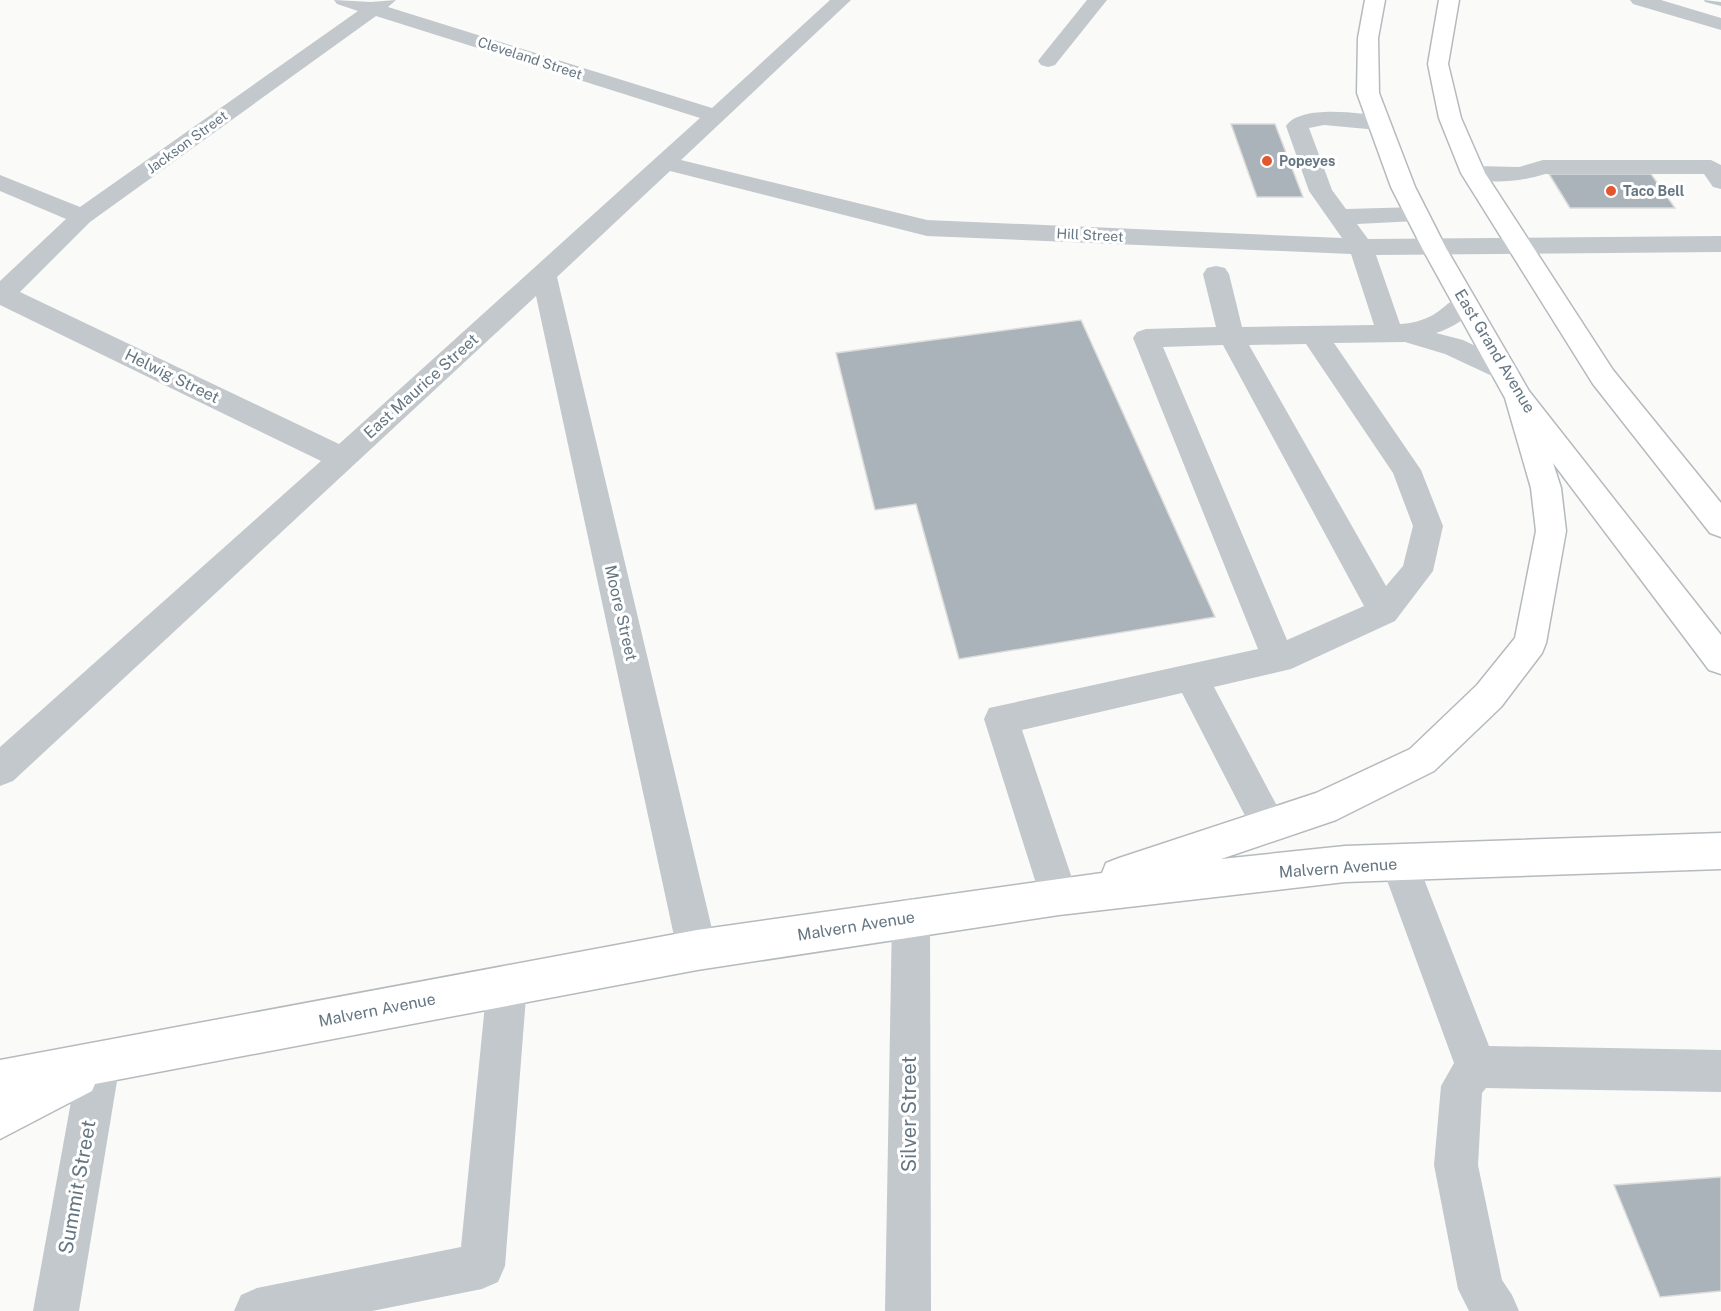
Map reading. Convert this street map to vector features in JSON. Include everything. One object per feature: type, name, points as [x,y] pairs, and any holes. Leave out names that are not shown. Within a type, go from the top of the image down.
[{"type":"main road","name":"East Grand Avenue","points":[[1375,0],[1368,38],[1368,93],[1403,187],[1434,248],[1512,385],[1721,660]]},
{"type":"main road","points":[[1449,0],[1438,64],[1450,118],[1473,173],[1603,377],[1718,517]]},
{"type":"main road","points":[[1059,896],[1323,808],[1422,760],[1490,696],[1530,643],[1551,531],[1546,488],[1512,385]]},
{"type":"main road","name":"Malvern Avenue","points":[[0,1081],[697,950],[1059,896],[1345,864],[1400,864],[1721,851]]},
{"type":"main road","points":[[0,1118],[99,1064]]},
{"type":"street","name":"Cleveland Street","points":[[344,0],[380,4],[716,116]]},
{"type":"street","name":"East Maurice Street","points":[[0,770],[544,275],[841,0]]},
{"type":"street","points":[[1048,61],[1097,0]]},
{"type":"street","points":[[1640,0],[1721,24]]},
{"type":"street","name":"Jackson Street","points":[[2,295],[82,217],[380,4]]},
{"type":"street","points":[[1378,123],[1317,118],[1304,120],[1297,126],[1321,191],[1361,247],[1398,333]]},
{"type":"street","name":"Hill Street","points":[[665,163],[927,228],[1361,247],[1721,244]]},
{"type":"street","points":[[1473,173],[1521,174],[1543,167],[1711,167],[1721,182]]},
{"type":"street","points":[[0,182],[82,217]]},
{"type":"street","points":[[1341,217],[1417,214]]},
{"type":"street","points":[[1216,274],[1231,336],[1384,612]]},
{"type":"street","name":"Moore Street","points":[[544,275],[697,950]]},
{"type":"street","name":"Helwig Street","points":[[2,295],[341,458]]},
{"type":"street","points":[[1279,659],[1146,338],[1398,333],[1441,322],[1465,303]]},
{"type":"street","points":[[1398,333],[1454,347],[1512,385]]},
{"type":"street","points":[[1059,896],[1001,719],[1279,659],[1384,612],[1417,571],[1428,526],[1406,470],[1314,335]]},
{"type":"street","points":[[1191,677],[1269,825]]},
{"type":"street","points":[[1400,864],[1476,1067]]},
{"type":"street","name":"Silver Street","points":[[908,1311],[911,917]]},
{"type":"street","points":[[257,1311],[482,1266],[507,984]]},
{"type":"street","name":"Summit Street","points":[[56,1311],[99,1064]]},
{"type":"street","points":[[1476,1067],[1721,1071]]},
{"type":"street","points":[[1476,1067],[1462,1086],[1456,1165],[1481,1289],[1496,1311]]},
{"type":"building","name":"Popeyes","points":[[1231,124],[1275,124],[1303,197],[1257,197]]},
{"type":"building","name":"Taco Bell","points":[[1549,174],[1651,174],[1675,208],[1570,208]]},
{"type":"building","points":[[1081,320],[1215,617],[959,659],[916,504],[875,510],[836,353]]},
{"type":"building","points":[[1721,1177],[1721,1291],[1660,1297],[1614,1185]]},
{"type":"waterway","points":[[1708,0],[1721,4]]},
{"type":"place","name":"Popeyes","points":[[1267,161]]},
{"type":"place","name":"Taco Bell","points":[[1611,191]]}]
